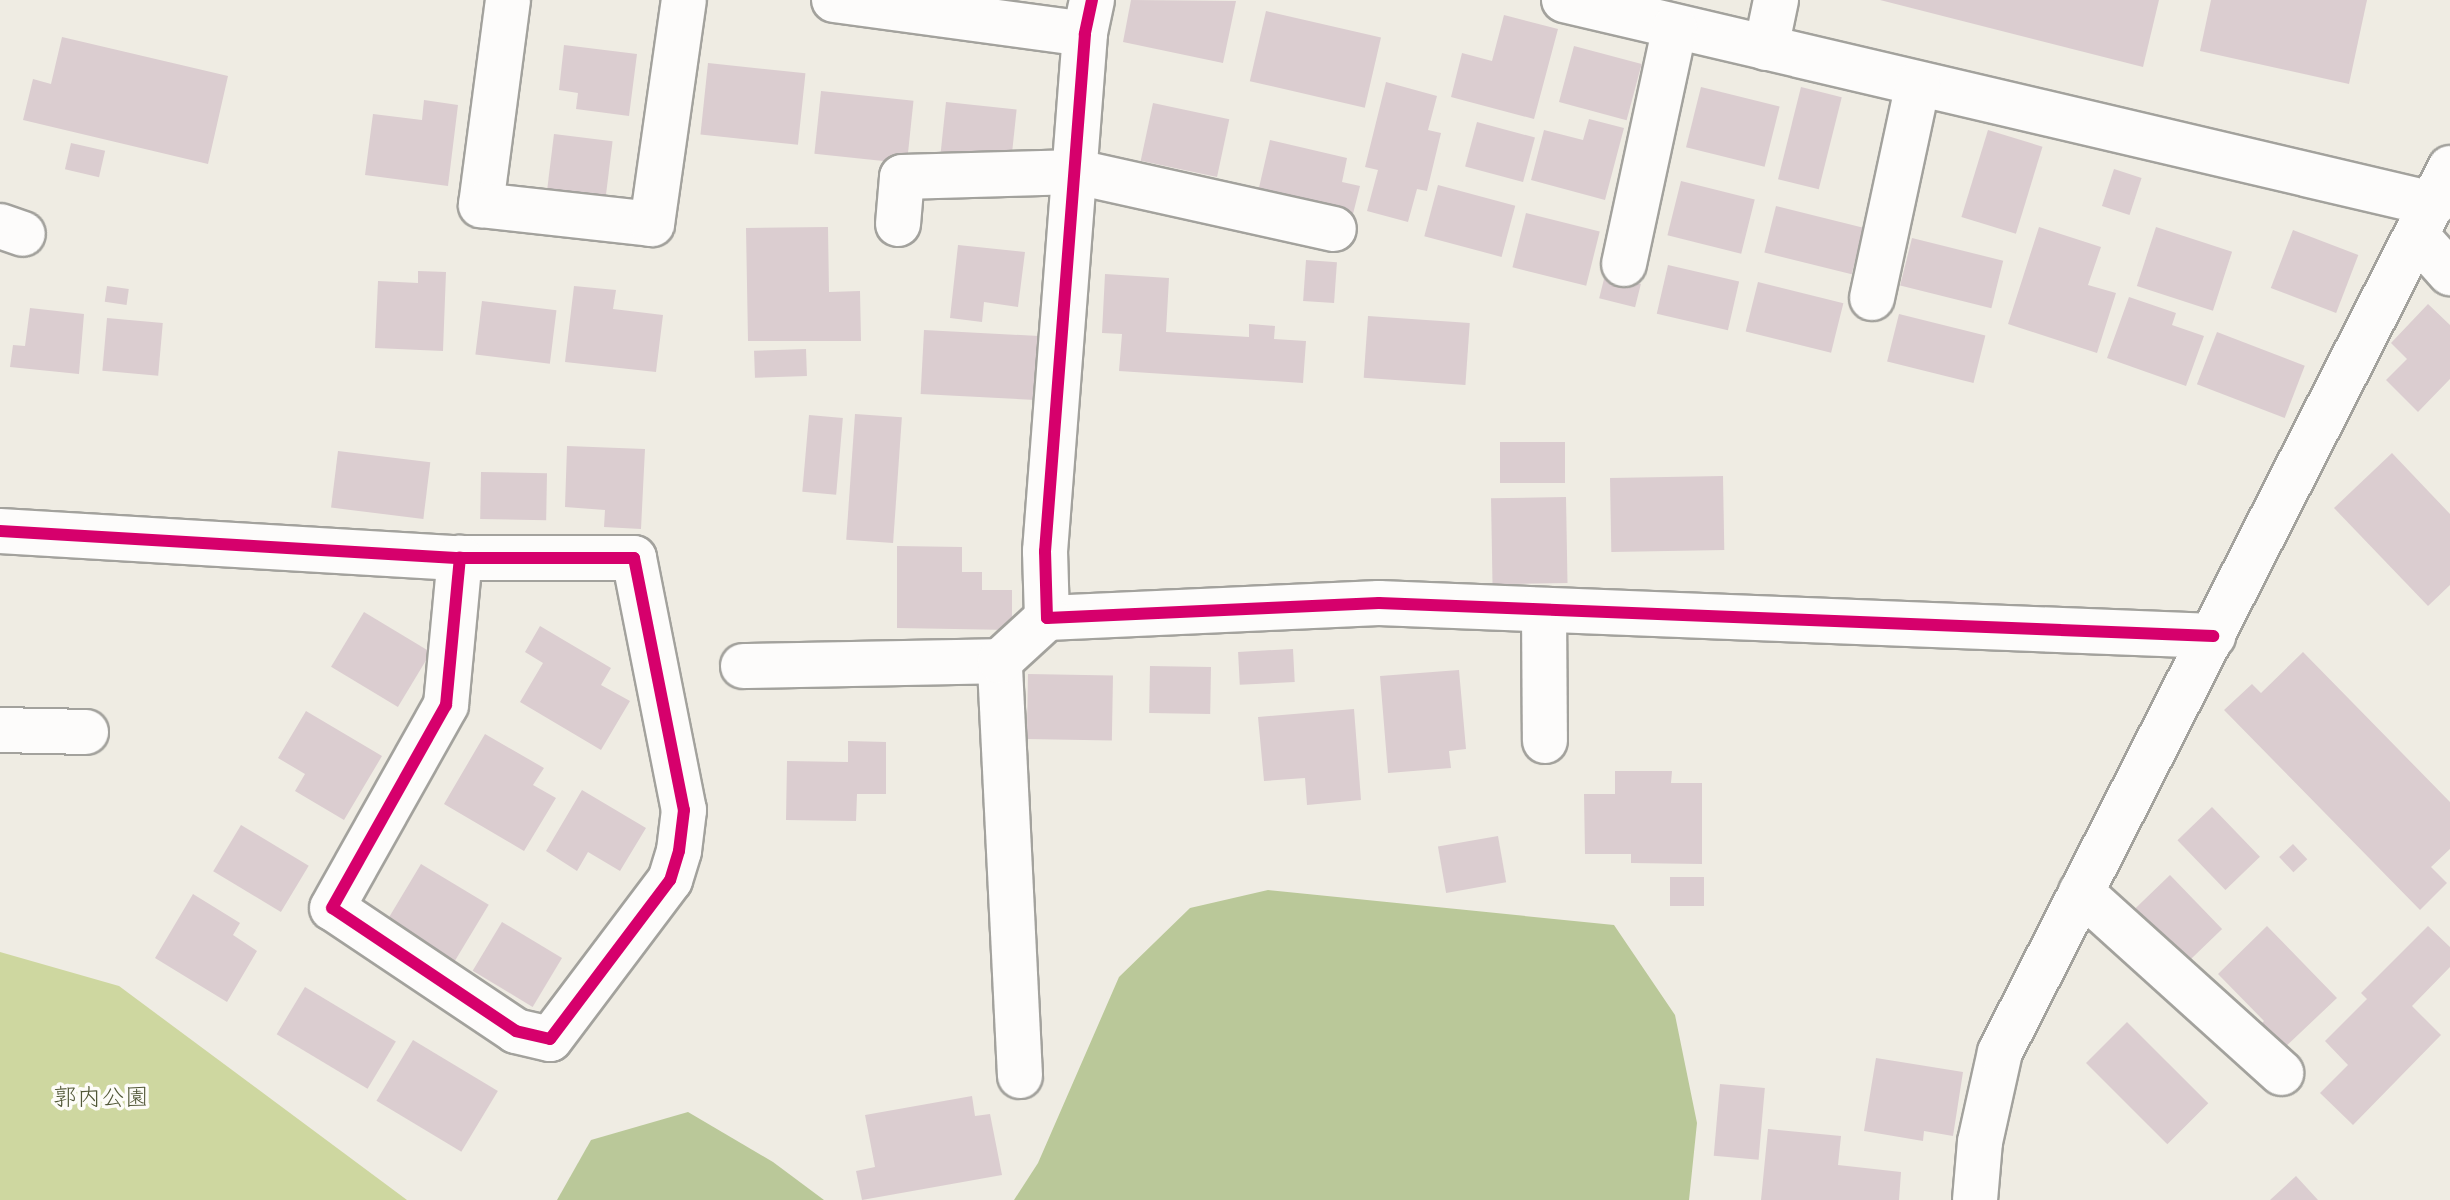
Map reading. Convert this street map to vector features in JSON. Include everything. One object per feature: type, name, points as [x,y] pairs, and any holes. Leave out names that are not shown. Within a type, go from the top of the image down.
[{"type":"street","points":[[508,0],[481,205],[652,224],[684,0]]},
{"type":"street","points":[[834,0],[1089,17],[1045,551],[1047,618]]},
{"type":"street","points":[[1564,0],[2433,203]]},
{"type":"street","points":[[1766,48],[1776,0]]},
{"type":"street","points":[[1624,264],[1675,27]]},
{"type":"street","points":[[1872,298],[1918,84]]},
{"type":"street","points":[[898,224],[902,177],[1077,172],[1334,229]]},
{"type":"street","points":[[2433,203],[2450,273]]},
{"type":"street","points":[[1975,1200],[1980,1142],[2000,1052],[2433,203]]},
{"type":"street","points":[[0,531],[460,558],[634,558],[684,810],[670,880],[550,1039],[516,1031],[332,908],[446,705],[460,558]]},
{"type":"street","points":[[743,666],[1000,661],[1047,618],[1379,603],[2213,636]]},
{"type":"street","points":[[1544,610],[1545,741]]},
{"type":"street","points":[[1000,661],[1020,1076]]},
{"type":"street","points":[[0,730],[86,732]]},
{"type":"street","points":[[2081,892],[2281,1073]]},
{"type":"green space","points":[[1268,890],[1614,925],[1675,1015],[1697,1123],[1689,1200],[1014,1200],[1038,1163],[1119,977],[1190,908]]},
{"type":"green space","name":"郭内公園","points":[[0,952],[119,986],[407,1200],[0,1200]]},
{"type":"green space","points":[[688,1112],[773,1162],[824,1200],[557,1200],[591,1140]]},
{"type":"building","points":[[1131,0],[1236,1],[1223,63],[1123,42]]},
{"type":"building","points":[[1880,0],[2159,0],[2143,67]]},
{"type":"building","points":[[2211,0],[2367,0],[2349,84],[2200,51]]},
{"type":"building","points":[[1266,11],[1381,38],[1365,108],[1250,81]]},
{"type":"building","points":[[1504,15],[1558,29],[1534,119],[1451,97],[1462,53],[1492,61]]},
{"type":"building","points":[[62,37],[228,76],[208,164],[23,120],[33,79],[51,84]]},
{"type":"building","points":[[564,45],[637,54],[629,116],[576,109],[578,93],[559,90]]},
{"type":"building","points":[[1574,46],[1642,64],[1627,120],[1559,102]]},
{"type":"building","points":[[708,63],[805,73],[798,145],[700,135]]},
{"type":"building","points":[[1386,82],[1437,96],[1428,130],[1441,133],[1427,191],[1417,189],[1408,222],[1367,211],[1378,170],[1365,167]]},
{"type":"building","points":[[1701,87],[1780,107],[1765,167],[1686,147]]},
{"type":"building","points":[[1801,87],[1842,97],[1819,189],[1778,179]]},
{"type":"building","points":[[821,91],[913,101],[907,163],[814,154]]},
{"type":"building","points":[[424,100],[458,105],[448,186],[365,175],[373,114],[422,120]]},
{"type":"building","points":[[946,102],[1017,109],[1011,159],[941,152]]},
{"type":"building","points":[[1153,103],[1229,119],[1217,177],[1141,161]]},
{"type":"building","points":[[1589,119],[1624,128],[1605,200],[1531,180],[1544,130],[1583,140]]},
{"type":"building","points":[[1477,122],[1535,138],[1523,182],[1465,166]]},
{"type":"building","points":[[1988,130],[2043,147],[2016,234],[1961,217]]},
{"type":"building","points":[[554,134],[613,141],[605,201],[547,194]]},
{"type":"building","points":[[1270,140],[1347,158],[1342,182],[1360,186],[1353,214],[1258,192]]},
{"type":"building","points":[[71,143],[105,151],[99,177],[65,169]]},
{"type":"building","points":[[2114,169],[2142,178],[2130,215],[2102,206]]},
{"type":"building","points":[[1681,181],[1755,199],[1741,254],[1667,235]]},
{"type":"building","points":[[1438,185],[1515,206],[1502,257],[1424,236]]},
{"type":"building","points":[[1776,206],[1863,228],[1852,274],[1764,253]]},
{"type":"building","points":[[1526,213],[1600,231],[1586,286],[1512,267]]},
{"type":"building","points":[[828,227],[829,292],[860,291],[861,341],[748,341],[746,228]]},
{"type":"building","points":[[2039,227],[2101,247],[2088,285],[2116,293],[2097,353],[2008,324]]},
{"type":"building","points":[[2156,227],[2232,252],[2213,311],[2137,286]]},
{"type":"building","points":[[2293,230],[2358,255],[2336,313],[2271,288]]},
{"type":"building","points":[[1912,238],[2003,261],[1991,308],[1900,286]]},
{"type":"building","points":[[958,245],[1025,252],[1018,307],[984,302],[982,322],[950,318]]},
{"type":"building","points":[[1306,260],[1337,262],[1334,303],[1303,301]]},
{"type":"building","points":[[1668,265],[1739,281],[1728,330],[1657,314]]},
{"type":"building","points":[[418,271],[446,272],[443,351],[375,348],[378,281],[418,283]]},
{"type":"building","points":[[1105,274],[1169,278],[1166,332],[1249,337],[1249,324],[1275,326],[1274,339],[1306,341],[1303,383],[1119,371],[1122,334],[1102,333]]},
{"type":"building","points":[[1605,275],[1641,284],[1635,307],[1599,298]]},
{"type":"building","points":[[1758,282],[1843,303],[1831,353],[1746,331]]},
{"type":"building","points":[[107,286],[129,289],[127,305],[105,302]]},
{"type":"building","points":[[574,286],[616,290],[613,309],[663,315],[656,372],[565,362]]},
{"type":"building","points":[[2129,297],[2176,313],[2172,325],[2204,336],[2186,386],[2107,358]]},
{"type":"building","points":[[482,301],[556,310],[550,364],[475,355]]},
{"type":"building","points":[[2428,304],[2450,325],[2450,379],[2418,412],[2386,380],[2407,359],[2391,343]]},
{"type":"building","points":[[30,308],[84,314],[79,374],[10,367],[13,345],[25,346]]},
{"type":"building","points":[[1899,314],[1985,336],[1974,383],[1887,362]]},
{"type":"building","points":[[1368,316],[1470,323],[1465,385],[1364,378]]},
{"type":"building","points":[[107,318],[163,323],[158,376],[102,371]]},
{"type":"building","points":[[924,330],[1039,336],[1035,400],[921,394]]},
{"type":"building","points":[[2217,332],[2305,366],[2285,418],[2197,384]]},
{"type":"building","points":[[806,349],[807,376],[755,378],[754,351]]},
{"type":"building","points":[[855,414],[902,417],[893,543],[846,540]]},
{"type":"building","points":[[809,415],[843,418],[836,495],[802,492]]},
{"type":"building","points":[[1500,442],[1565,442],[1565,483],[1500,483]]},
{"type":"building","points":[[567,446],[645,449],[641,529],[604,527],[605,510],[565,507]]},
{"type":"building","points":[[338,451],[430,462],[423,519],[331,508]]},
{"type":"building","points":[[2392,453],[2450,514],[2450,585],[2428,606],[2334,508]]},
{"type":"building","points":[[481,472],[547,473],[546,520],[480,519]]},
{"type":"building","points":[[1723,476],[1724,550],[1611,552],[1610,478]]},
{"type":"building","points":[[1566,497],[1568,583],[1493,584],[1491,498]]},
{"type":"building","points":[[897,546],[962,547],[962,572],[982,572],[982,590],[1012,590],[1012,630],[897,628]]},
{"type":"building","points":[[364,612],[431,652],[398,707],[331,667]]},
{"type":"building","points":[[540,626],[611,668],[601,685],[630,701],[601,750],[520,702],[543,663],[525,652]]},
{"type":"building","points":[[1293,649],[1295,682],[1240,685],[1238,652]]},
{"type":"building","points":[[2303,652],[2450,802],[2450,849],[2431,867],[2447,883],[2420,910],[2224,710],[2252,684],[2261,693]]},
{"type":"building","points":[[1150,666],[1211,667],[1210,714],[1149,713]]},
{"type":"building","points":[[1459,670],[1466,749],[1449,751],[1451,768],[1388,773],[1380,676]]},
{"type":"building","points":[[1028,674],[1113,675],[1112,740],[1027,739]]},
{"type":"building","points":[[1354,709],[1361,800],[1307,805],[1305,778],[1264,781],[1258,717]]},
{"type":"building","points":[[306,711],[382,756],[344,820],[295,791],[305,774],[278,758]]},
{"type":"building","points":[[485,734],[544,768],[533,785],[556,798],[524,851],[444,804]]},
{"type":"building","points":[[848,741],[886,742],[886,794],[857,794],[856,821],[786,820],[787,761],[848,762]]},
{"type":"building","points":[[1615,771],[1672,771],[1671,783],[1702,783],[1702,864],[1631,863],[1631,854],[1585,854],[1584,794],[1615,794]]},
{"type":"building","points":[[582,790],[646,828],[620,871],[588,852],[577,871],[546,851]]},
{"type":"building","points":[[2212,807],[2260,857],[2225,890],[2177,840]]},
{"type":"building","points":[[241,825],[309,866],[281,912],[213,871]]},
{"type":"building","points":[[1498,836],[1506,882],[1446,893],[1438,847]]},
{"type":"building","points":[[2293,844],[2307,859],[2293,872],[2279,857]]},
{"type":"building","points":[[421,864],[489,905],[454,962],[386,921]]},
{"type":"building","points":[[2170,875],[2222,929],[2188,962],[2135,908]]},
{"type":"building","points":[[1670,877],[1704,877],[1704,906],[1670,906]]},
{"type":"building","points":[[193,894],[240,923],[233,935],[257,951],[227,1002],[155,958]]},
{"type":"building","points":[[502,922],[562,958],[533,1007],[473,971]]},
{"type":"building","points":[[2267,926],[2337,998],[2281,1051],[2258,1027],[2264,1021],[2218,974]]},
{"type":"building","points":[[2428,926],[2450,947],[2450,967],[2412,1006],[2441,1035],[2353,1125],[2320,1093],[2348,1065],[2325,1041],[2367,999],[2361,993]]},
{"type":"building","points":[[305,987],[396,1042],[368,1089],[277,1034]]},
{"type":"building","points":[[2127,1022],[2208,1103],[2167,1144],[2086,1063]]},
{"type":"building","points":[[413,1040],[498,1091],[461,1152],[376,1101]]},
{"type":"building","points":[[1876,1058],[1963,1072],[1953,1136],[1924,1131],[1923,1141],[1864,1131]]},
{"type":"building","points":[[1720,1084],[1765,1088],[1759,1160],[1714,1156]]},
{"type":"building","points":[[972,1096],[975,1116],[990,1114],[1002,1175],[862,1200],[856,1171],[875,1167],[865,1115]]},
{"type":"building","points":[[1768,1129],[1841,1136],[1838,1165],[1901,1172],[1899,1200],[1761,1200]]},
{"type":"building","points":[[2296,1176],[2318,1200],[2270,1200]]},
{"type":"cycle path","points":[[1092,0],[1085,34],[1045,551],[1047,618],[1379,603],[2213,636]]},
{"type":"cycle path","points":[[0,531],[460,558],[634,558],[684,810],[679,851],[670,880],[550,1039],[516,1031],[332,908],[446,705],[460,558]]}]
